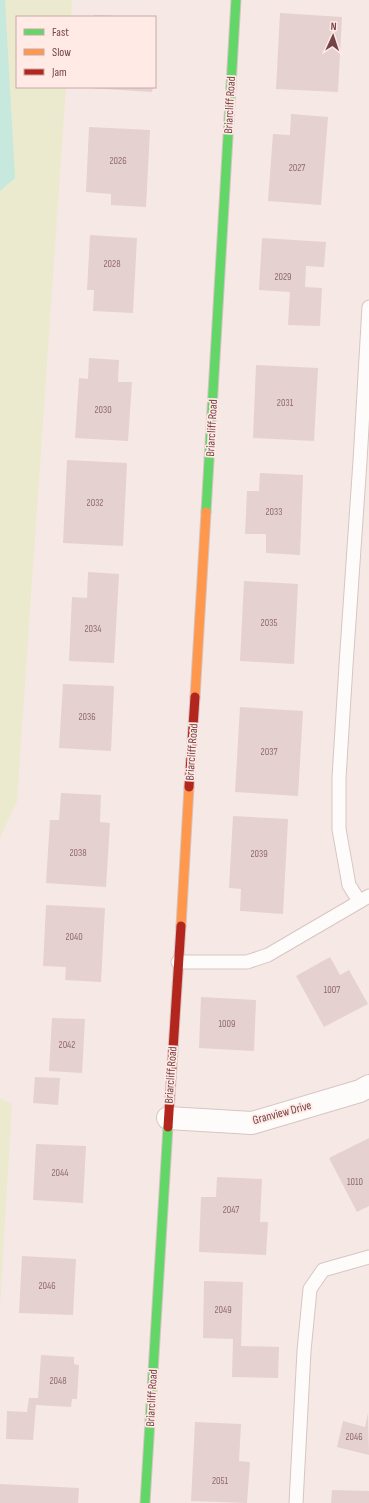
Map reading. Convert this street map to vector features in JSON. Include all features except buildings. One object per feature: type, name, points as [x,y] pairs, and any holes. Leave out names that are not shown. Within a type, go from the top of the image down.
[{"type":"street","name":"Briarcliff Road","points":[[145,1503],[211,445],[236,0]]},
{"type":"street","name":"Granview Drive","points":[[168,1118],[252,1123],[360,1091],[369,1086]]},
{"type":"lane","points":[[178,962],[247,962],[268,955],[364,899],[348,885],[339,829],[339,778],[369,307]]},
{"type":"lane","points":[[296,1503],[304,1351],[310,1289],[322,1270],[369,1257]]},
{"type":"shaded area","points":[[0,0],[72,0],[71,16],[16,16],[16,88],[66,88],[17,801],[0,838]]},
{"type":"shaded area","points":[[0,1098],[12,1104],[0,1307]]},
{"type":"water","points":[[0,0],[5,0],[15,178],[0,191]]},
{"type":"traffic: fast","points":[[206,512],[236,0]]},
{"type":"traffic: fast","points":[[145,1503],[168,1127]]},
{"type":"traffic: slow","points":[[195,697],[206,512]]},
{"type":"traffic: slow","points":[[181,926],[189,787]]},
{"type":"traffic: jam","points":[[189,787],[195,697]]},
{"type":"traffic: jam","points":[[168,1127],[181,926]]}]
